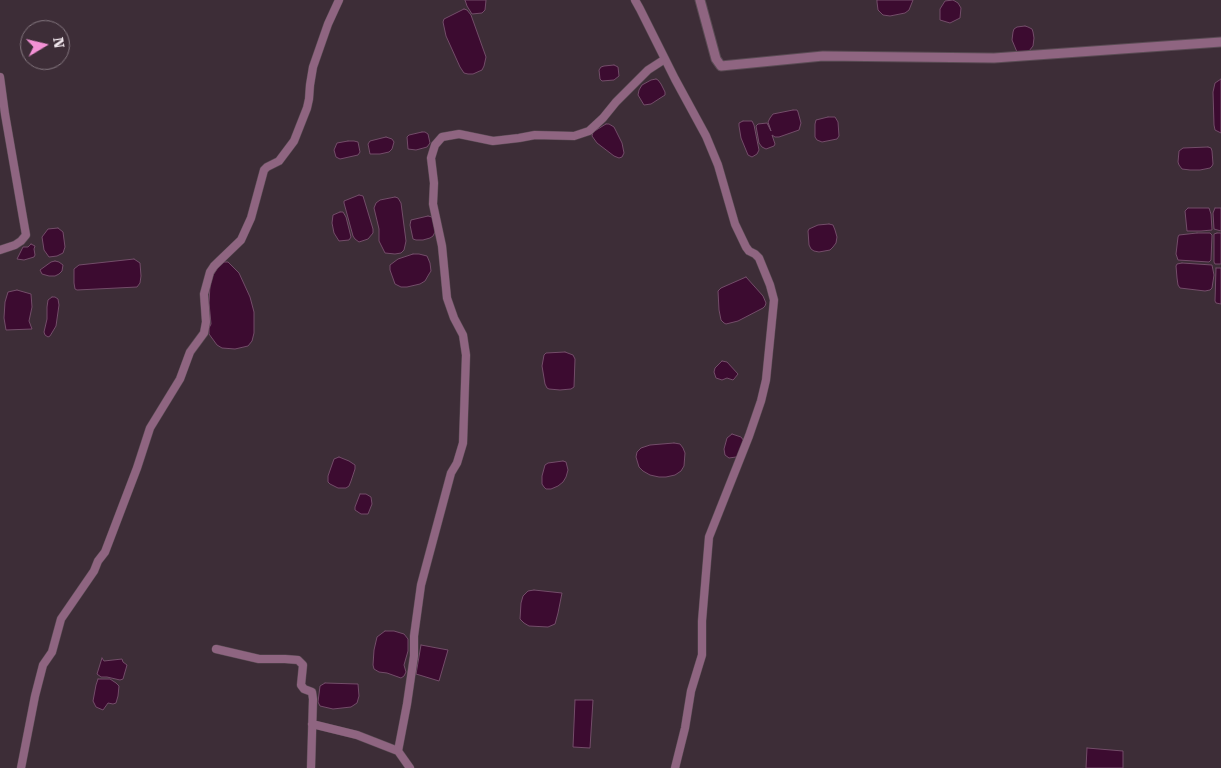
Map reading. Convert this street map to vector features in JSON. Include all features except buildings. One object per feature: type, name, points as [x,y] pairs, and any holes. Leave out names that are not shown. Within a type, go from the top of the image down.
[{"type":"street","points":[[21,768],[43,665],[52,652],[61,619],[105,552],[150,428],[180,379],[190,352],[204,333],[206,322],[204,294],[210,272],[240,240],[251,218],[264,170],[279,161],[294,141],[307,108],[313,67],[328,24],[339,0]]},
{"type":"street","points":[[634,0],[706,136],[718,165],[735,224],[746,247],[759,258],[774,300],[766,380],[761,401],[709,538],[702,622],[702,655],[691,691],[685,728],[675,768]]},
{"type":"street","points":[[700,0],[716,59],[722,66],[824,56],[994,58],[1221,42]]},
{"type":"street","points":[[398,751],[414,656],[414,636],[421,585],[451,473],[457,463],[463,443],[466,355],[463,335],[454,318],[447,298],[442,246],[433,204],[434,183],[431,158],[435,145],[442,137],[458,134],[493,142],[535,135],[574,136],[589,130],[603,118],[648,70],[665,59]]},
{"type":"street","points":[[0,77],[26,235],[21,241],[0,250]]},
{"type":"street","points":[[216,649],[259,659],[285,658],[298,660],[303,665],[301,685],[304,689],[312,692],[313,699],[311,768]]},
{"type":"street","points":[[312,724],[357,735],[398,751],[410,768]]},
{"type":"shaded area","points":[[465,0],[486,0],[485,10],[482,13],[472,14]]},
{"type":"shaded area","points":[[877,0],[913,0],[909,10],[905,13],[890,16],[883,15],[878,10]]},
{"type":"shaded area","points":[[953,0],[961,8],[960,18],[950,23],[940,20],[940,9],[945,1]]},
{"type":"shaded area","points":[[464,9],[471,15],[486,57],[482,70],[473,74],[464,73],[460,67],[446,36],[443,22],[444,19]]},
{"type":"shaded area","points":[[1025,26],[1032,29],[1033,46],[1026,53],[1017,52],[1012,40],[1013,32],[1017,27]]},
{"type":"shaded area","points":[[614,65],[618,67],[619,76],[614,80],[602,81],[599,70],[601,67]]},
{"type":"shaded area","points":[[656,79],[661,84],[665,95],[651,104],[644,105],[638,95],[639,90],[642,85]]},
{"type":"shaded area","points":[[1221,79],[1221,133],[1215,130],[1214,125],[1213,92],[1215,83]]},
{"type":"shaded area","points":[[793,110],[798,112],[801,123],[799,130],[779,137],[772,135],[774,146],[766,149],[762,147],[759,143],[756,126],[767,123],[771,131],[768,122],[773,114]]},
{"type":"shaded area","points":[[835,117],[838,122],[839,136],[837,139],[822,142],[815,137],[815,124],[816,120]]},
{"type":"shaded area","points":[[752,121],[754,125],[759,150],[752,157],[748,155],[741,138],[739,123]]},
{"type":"shaded area","points":[[606,124],[614,127],[622,143],[624,153],[622,157],[614,156],[597,143],[592,136],[593,132]]},
{"type":"shaded area","points":[[422,132],[428,134],[430,143],[427,147],[416,150],[408,149],[407,137]]},
{"type":"shaded area","points":[[386,137],[394,142],[392,149],[389,152],[370,154],[368,144],[370,141]]},
{"type":"shaded area","points":[[358,142],[360,152],[358,155],[340,159],[336,157],[334,150],[337,143]]},
{"type":"shaded area","points":[[1208,147],[1212,151],[1213,164],[1210,168],[1190,170],[1182,169],[1179,165],[1179,151],[1183,148]]},
{"type":"shaded area","points":[[359,195],[363,196],[373,233],[368,239],[359,242],[353,236],[344,201]]},
{"type":"shaded area","points":[[395,197],[401,203],[406,241],[404,250],[401,253],[395,254],[385,253],[379,241],[379,229],[374,208],[380,200]]},
{"type":"shaded area","points":[[1188,208],[1209,208],[1212,230],[1187,231],[1185,211]]},
{"type":"shaded area","points":[[1215,208],[1221,208],[1221,231],[1214,229],[1213,213]]},
{"type":"shaded area","points":[[343,212],[346,217],[351,237],[349,240],[339,241],[334,233],[333,215]]},
{"type":"shaded area","points":[[428,216],[432,217],[434,222],[435,232],[433,236],[423,240],[413,239],[410,225],[411,220]]},
{"type":"shaded area","points":[[818,225],[833,225],[835,230],[836,243],[830,250],[814,251],[809,245],[809,229]]},
{"type":"shaded area","points":[[58,228],[63,232],[65,247],[63,253],[49,257],[44,250],[42,237],[48,229]]},
{"type":"shaded area","points":[[1210,233],[1212,235],[1211,260],[1209,262],[1178,260],[1176,254],[1179,235]]},
{"type":"shaded area","points":[[1221,233],[1221,264],[1215,264],[1214,262],[1214,234]]},
{"type":"shaded area","points":[[31,244],[35,246],[34,257],[24,260],[17,259],[23,247],[28,247]]},
{"type":"shaded area","points":[[413,254],[427,256],[431,271],[425,281],[420,284],[401,287],[395,284],[390,265],[398,259]]},
{"type":"shaded area","points":[[134,259],[140,263],[141,276],[137,287],[75,289],[74,269],[79,265]]},
{"type":"shaded area","points":[[55,261],[63,265],[62,271],[59,274],[49,276],[42,274],[40,270]]},
{"type":"shaded area","points":[[224,262],[228,262],[239,273],[250,297],[254,312],[252,341],[248,346],[235,349],[222,348],[217,345],[209,334],[211,324],[210,285],[213,275]]},
{"type":"shaded area","points":[[1182,263],[1212,265],[1214,275],[1212,288],[1205,291],[1180,288],[1176,266]]},
{"type":"shaded area","points":[[1216,268],[1221,268],[1221,304],[1215,301]]},
{"type":"shaded area","points":[[746,277],[763,296],[766,303],[765,306],[738,321],[726,324],[721,320],[718,291]]},
{"type":"shaded area","points":[[17,290],[31,294],[32,307],[29,321],[32,329],[6,330],[4,318],[5,302],[8,292]]},
{"type":"shaded area","points":[[52,297],[58,299],[59,305],[56,326],[48,337],[44,332],[48,300]]},
{"type":"shaded area","points":[[565,352],[573,355],[575,359],[574,387],[560,390],[549,389],[545,384],[542,366],[544,355],[546,353]]},
{"type":"shaded area","points":[[722,361],[727,362],[738,374],[733,380],[716,378],[715,368]]},
{"type":"shaded area","points":[[732,434],[741,437],[744,441],[739,455],[729,458],[725,455],[724,449],[727,438]]},
{"type":"shaded area","points":[[680,444],[685,453],[684,466],[681,471],[675,475],[659,477],[650,475],[639,467],[636,457],[637,452],[641,448],[650,445]]},
{"type":"shaded area","points":[[339,457],[355,465],[351,481],[346,488],[338,488],[328,482],[328,476],[334,459]]},
{"type":"shaded area","points":[[566,462],[568,470],[563,482],[551,489],[546,489],[542,484],[545,465]]},
{"type":"shaded area","points":[[360,494],[366,494],[371,497],[372,504],[368,514],[361,514],[355,510]]},
{"type":"shaded area","points":[[528,591],[562,593],[555,624],[548,627],[529,626],[520,619],[523,596]]},
{"type":"shaded area","points":[[385,631],[404,634],[408,639],[408,651],[404,665],[406,672],[401,678],[374,669],[374,650],[377,637]]},
{"type":"shaded area","points":[[421,645],[448,650],[439,681],[416,674]]},
{"type":"shaded area","points":[[102,658],[104,661],[122,659],[127,665],[123,679],[101,677],[97,674]]},
{"type":"shaded area","points":[[98,679],[110,679],[119,686],[116,703],[108,703],[103,710],[96,707],[93,701]]},
{"type":"shaded area","points":[[325,683],[358,684],[359,696],[357,703],[351,707],[333,709],[320,706],[318,702],[320,686]]},
{"type":"shaded area","points":[[575,700],[593,700],[590,748],[573,747]]},
{"type":"shaded area","points":[[1087,748],[1123,751],[1123,768],[1086,768]]}]
